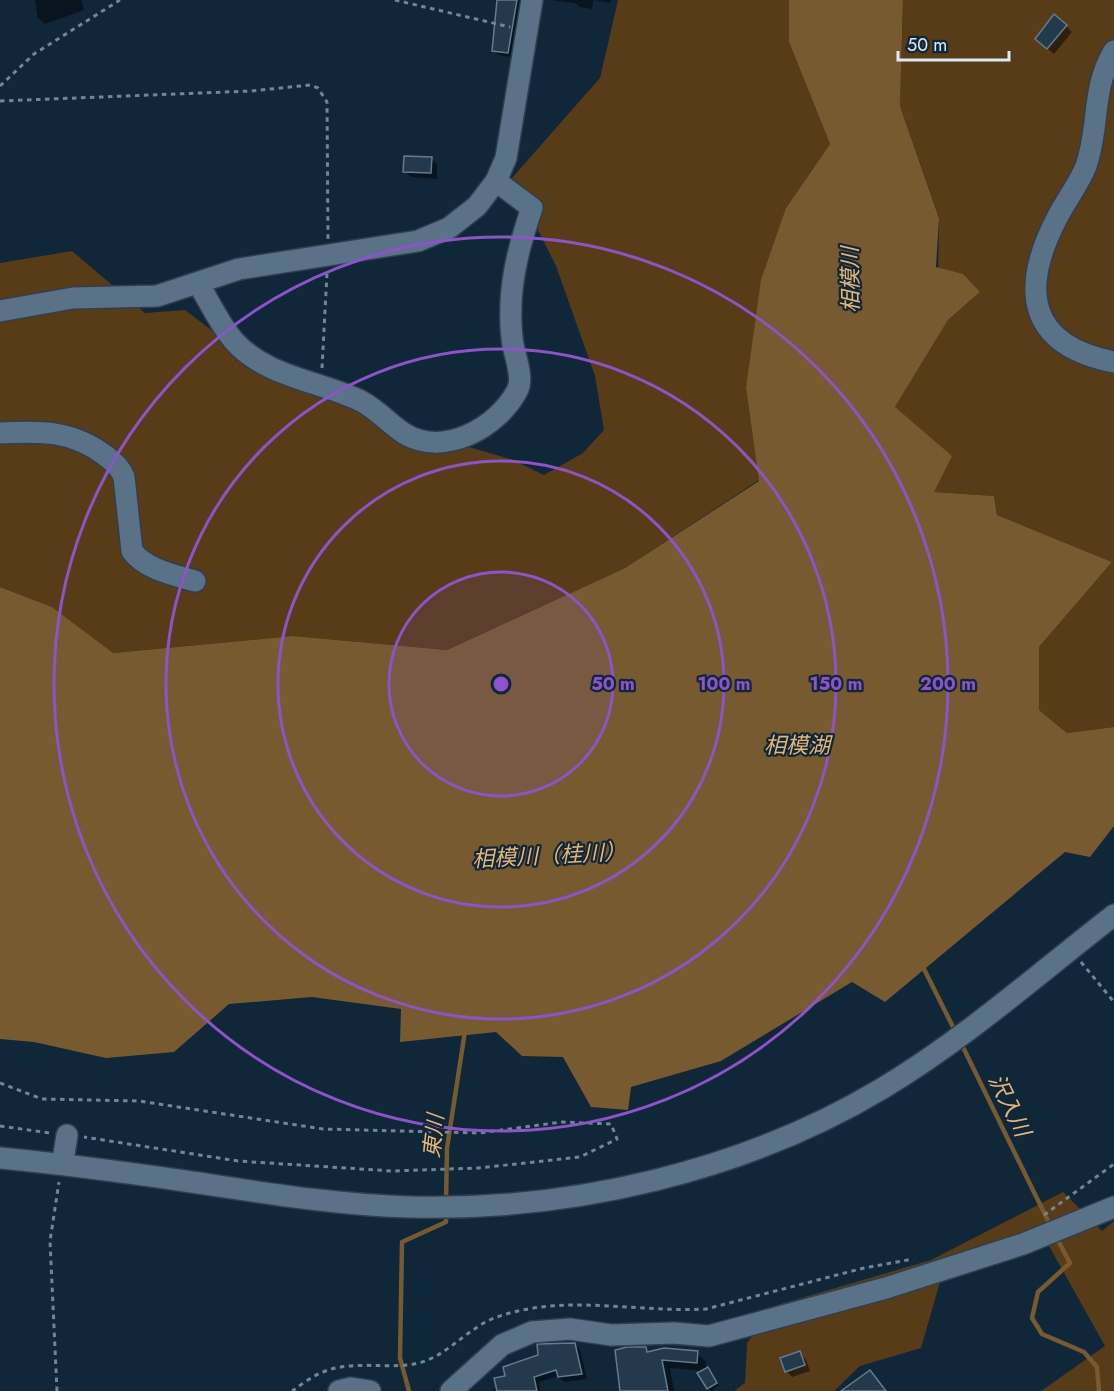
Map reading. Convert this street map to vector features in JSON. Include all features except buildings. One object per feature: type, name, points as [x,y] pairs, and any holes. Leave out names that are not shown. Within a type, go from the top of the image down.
[{"type":"street","points":[[0,311],[73,298],[157,296],[238,269],[418,241],[449,228],[477,206],[496,181],[506,158],[532,0]]},
{"type":"street","points":[[1114,51],[1103,69],[1097,90],[1093,139],[1085,167],[1046,243],[1038,267],[1036,291],[1043,323],[1052,334],[1068,347],[1114,362]]},
{"type":"street","points":[[198,283],[233,340],[245,351],[283,373],[319,384],[376,409],[405,434],[420,440],[443,442],[456,440],[501,412],[518,390],[520,382],[511,337],[512,281],[514,261],[532,208],[496,181]]},
{"type":"street","points":[[0,433],[62,434],[89,443],[120,469],[124,477],[132,551],[136,556],[170,574],[195,581]]},
{"type":"street","points":[[0,1158],[296,1198],[379,1205],[499,1204],[602,1192],[676,1175],[724,1159],[796,1131],[864,1098],[953,1042],[1019,993],[1114,915]]},
{"type":"street","points":[[451,1391],[502,1345],[532,1332],[570,1329],[611,1335],[674,1333],[709,1336],[886,1288],[1023,1244],[1113,1209]]},
{"type":"street","points":[[339,1391],[351,1388],[370,1391]]},
{"type":"path","points":[[0,86],[34,54],[120,0]]},
{"type":"path","points":[[395,0],[528,32]]},
{"type":"path","points":[[0,101],[250,91],[310,86],[318,88],[327,102],[328,256],[323,364],[319,384]]},
{"type":"path","points":[[1071,948],[1114,1002]]},
{"type":"path","points":[[0,1083],[42,1099],[139,1101],[323,1129],[479,1133],[562,1122],[611,1124],[617,1139],[579,1157],[479,1168],[392,1171],[238,1161],[65,1145],[0,1126]]},
{"type":"path","points":[[1042,1216],[1114,1164]]},
{"type":"path","points":[[57,1391],[50,1241],[59,1181]]},
{"type":"path","points":[[292,1391],[321,1372],[341,1366],[414,1364],[439,1356],[496,1317],[518,1312],[561,1304],[681,1310],[706,1309],[864,1268],[916,1258]]},
{"type":"shaded area","points":[[618,0],[789,0],[789,42],[830,144],[786,208],[746,388],[759,480],[625,568],[447,650],[293,636],[112,653],[52,607],[0,587],[0,263],[72,251],[145,313],[185,310],[259,366],[445,440],[513,460],[544,475],[583,453],[604,430],[595,376],[556,266],[512,178],[600,78]]},
{"type":"shaded area","points":[[903,0],[1114,0],[1114,727],[1067,733],[1039,710],[1039,647],[1112,562],[997,515],[994,496],[934,492],[895,407],[948,320],[980,292],[938,279],[939,217],[900,106]]},
{"type":"shaded area","points":[[1063,1192],[1102,1231],[1114,1221],[1114,1391],[1041,1391],[1105,1346],[1040,1230],[940,1282],[921,1348],[860,1366],[834,1391],[734,1391],[745,1383],[747,1343],[774,1306],[931,1260]]},
{"type":"water","name":"相模湖","points":[[789,0],[903,0],[900,106],[939,218],[936,267],[963,274],[980,292],[948,320],[895,407],[952,456],[934,492],[994,496],[997,515],[1112,562],[1039,647],[1039,710],[1067,733],[1114,727],[1114,826],[1090,857],[1065,852],[885,1002],[852,982],[721,1061],[631,1087],[628,1110],[591,1107],[563,1057],[522,1056],[496,1032],[400,1042],[401,1009],[312,997],[229,1004],[174,1052],[106,1058],[34,1042],[0,1039],[0,587],[52,607],[113,653],[293,636],[447,650],[625,568],[759,481],[746,388],[761,280],[786,208],[830,144],[789,42]]},
{"type":"waterway","name":"沢入川","points":[[922,965],[956,1033]]},
{"type":"waterway","name":"東川","points":[[446,1201],[447,1148],[465,1031]]},
{"type":"waterway","name":"沢入川","points":[[961,1043],[1051,1227]]},
{"type":"waterway","name":"東川","points":[[409,1391],[400,1358],[402,1242],[446,1222],[446,1213]]},
{"type":"waterway","name":"沢入川","points":[[1056,1237],[1070,1263],[1038,1292],[1032,1318],[1042,1334],[1084,1352],[1097,1367],[1099,1391]]},
{"type":"water label","name":"相模川","points":[[850,280]]},
{"type":"water label","name":"相模川（桂川）","points":[[549,855]]}]
